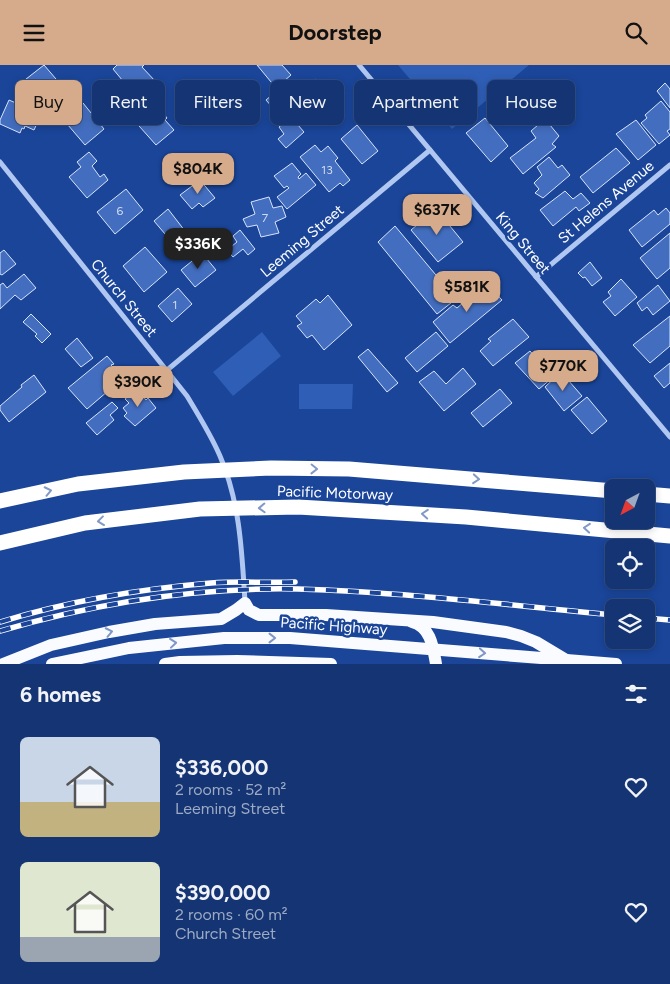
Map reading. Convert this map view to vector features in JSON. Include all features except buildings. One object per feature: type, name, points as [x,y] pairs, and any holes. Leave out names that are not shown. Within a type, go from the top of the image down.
[{"type":"highway","name":"Pacific Motorway","points":[[0,501],[78,484],[184,472],[270,468],[349,469],[605,490]]},
{"type":"highway","points":[[655,495],[670,496]]},
{"type":"highway","name":"Pacific Motorway","points":[[0,543],[94,522],[200,509],[298,507],[466,517],[670,536]]},
{"type":"main road","points":[[4,664],[62,643],[155,624],[214,620],[226,616],[245,603],[249,610],[260,615],[326,615],[433,622],[513,634],[536,642],[566,660]]},
{"type":"main road","points":[[407,621],[420,625],[428,632],[436,664]]},
{"type":"main road","name":"Pacific Highway","points":[[55,664],[129,648],[224,638],[290,638],[616,664]]},
{"type":"main road","points":[[55,664],[62,643]]},
{"type":"main road","points":[[165,664],[180,662],[263,661],[331,664]]},
{"type":"street","name":"King Street","points":[[359,65],[669,437]]},
{"type":"street","name":"Leeming Street","points":[[166,371],[430,149]]},
{"type":"street","name":"Church Street","points":[[0,162],[186,396],[206,427],[220,457],[231,491],[241,543],[245,603]]},
{"type":"street","name":"St Helens Avenue","points":[[536,277],[670,165]]},
{"type":"shaded area","points":[[398,65],[529,65],[511,80],[487,80],[487,100],[477,108],[477,80],[411,80]]},
{"type":"shaded area","points":[[449,125],[457,125],[452,129]]},
{"type":"shaded area","points":[[262,332],[281,356],[233,396],[213,372]]},
{"type":"shaded area","points":[[299,384],[353,384],[352,409],[299,409]]},
{"type":"railway","points":[[0,622],[78,602],[157,589],[221,582],[295,582]]},
{"type":"railway","points":[[0,631],[73,612],[147,599],[185,594],[260,589],[377,593],[605,614]]},
{"type":"railway","points":[[655,619],[670,620]]}]
